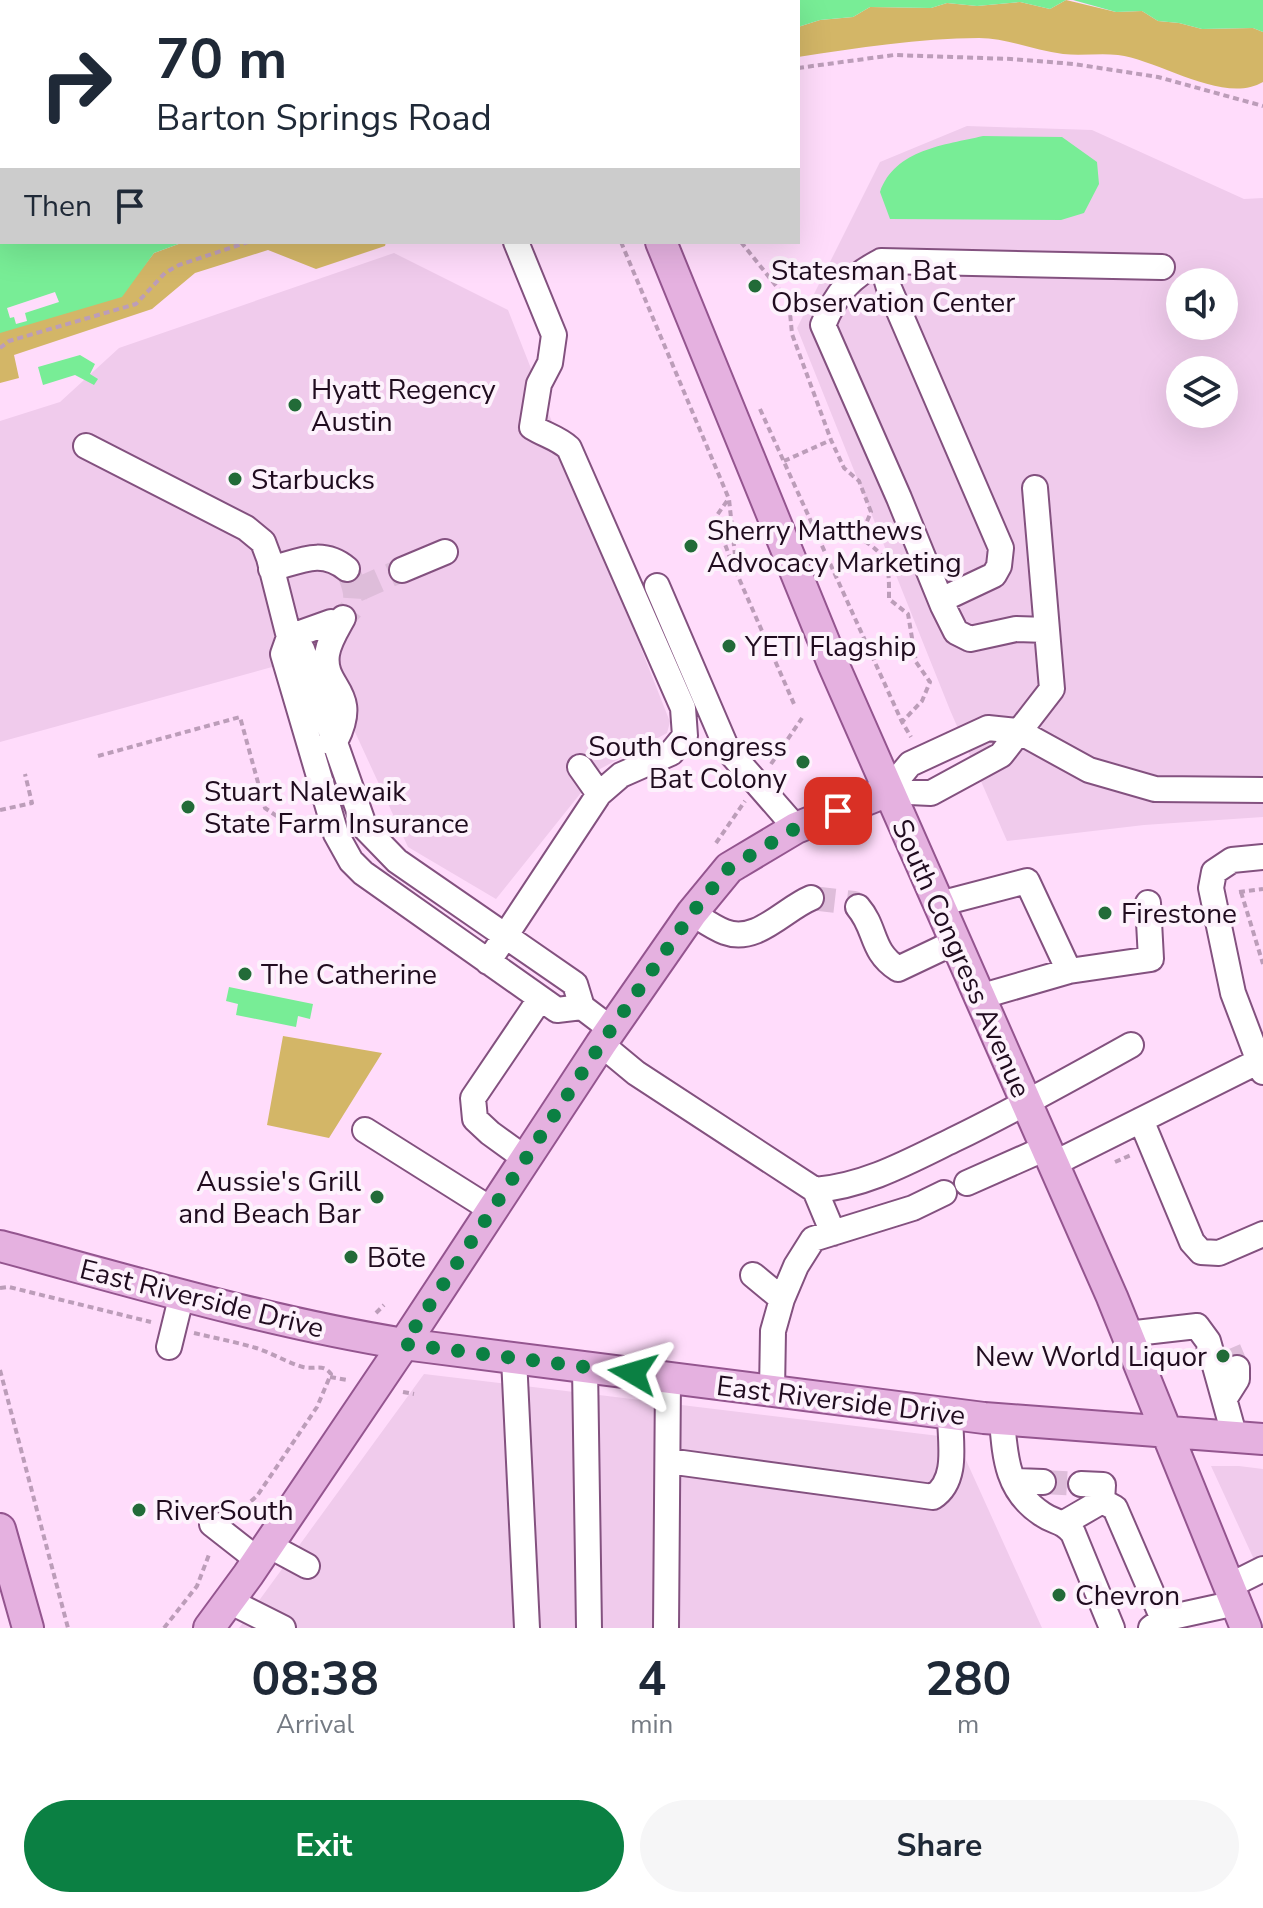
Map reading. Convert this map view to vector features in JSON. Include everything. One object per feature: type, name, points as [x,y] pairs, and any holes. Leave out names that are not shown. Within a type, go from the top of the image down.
[{"type":"main road","name":"South Congress Avenue","points":[[662,244],[834,666],[1127,1334],[1237,1606]]},
{"type":"main road","points":[[209,1628],[263,1553],[606,1036],[692,913],[729,868],[796,828],[888,791]]},
{"type":"main road","name":"East Riverside Drive","points":[[0,1246],[355,1336],[404,1344],[1002,1420],[1249,1438]]},
{"type":"main road","points":[[0,1529],[28,1628]]},
{"type":"street","points":[[488,962],[599,794],[621,775],[671,753],[685,736],[683,708],[624,552],[569,448],[558,438],[548,437],[532,427],[539,384],[550,363],[554,335],[517,244]]},
{"type":"street","points":[[881,261],[889,288],[1001,548],[999,566],[994,575],[941,600]]},
{"type":"street","points":[[1047,630],[1016,629],[970,639],[956,632],[823,325],[843,288],[881,261],[1162,267]]},
{"type":"street","points":[[86,446],[246,528],[263,542],[289,637],[302,649],[366,830],[397,861],[575,984],[582,1007],[636,1073],[682,1116],[783,1183],[815,1190],[838,1188],[870,1179],[1026,1104],[1131,1045]]},
{"type":"street","points":[[888,791],[931,793],[1001,755],[1052,689],[1035,488]]},
{"type":"street","points":[[402,570],[445,552]]},
{"type":"street","points":[[271,569],[328,557],[347,569]]},
{"type":"street","points":[[657,586],[727,749],[796,828]]},
{"type":"street","points":[[289,637],[337,620],[327,653],[328,668],[344,703],[345,716],[336,740],[311,749]]},
{"type":"street","points":[[289,637],[283,654],[311,749],[342,846],[363,873],[557,1010],[582,1007]]},
{"type":"street","points":[[888,791],[910,764],[988,728],[1018,731],[1089,770],[1155,789],[1263,790]]},
{"type":"street","points":[[580,767],[599,794]]},
{"type":"street","points":[[342,846],[366,830]]},
{"type":"street","points":[[967,1183],[1049,1156],[1141,1120],[1261,1066],[1233,993],[1211,888],[1214,872],[1232,860],[1263,857]]},
{"type":"street","points":[[939,904],[1027,881],[1069,971]]},
{"type":"street","points":[[692,913],[728,934],[743,935],[765,926],[811,898]]},
{"type":"street","points":[[979,997],[1069,971],[1151,959],[1148,903]]},
{"type":"street","points":[[858,907],[864,913],[883,959],[898,969],[955,942]]},
{"type":"street","points":[[526,1159],[475,1119],[473,1098],[540,999]]},
{"type":"street","points":[[1141,1120],[1192,1242],[1201,1252],[1219,1253],[1263,1234]]},
{"type":"street","points":[[365,1130],[492,1210]]},
{"type":"street","points":[[815,1190],[833,1233]]},
{"type":"street","points":[[772,1391],[773,1331],[796,1266],[813,1239],[913,1208],[944,1193]]},
{"type":"street","points":[[753,1275],[782,1299]]},
{"type":"street","points":[[165,1336],[182,1294]]},
{"type":"street","points":[[1127,1334],[1197,1326],[1225,1353],[1237,1379],[1225,1398]]},
{"type":"street","points":[[1225,1353],[1225,1398],[1249,1438]]},
{"type":"street","points":[[514,1358],[527,1628]]},
{"type":"street","points":[[585,1367],[589,1628]]},
{"type":"street","points":[[666,1628],[668,1378]]},
{"type":"street","points":[[668,1461],[933,1497],[943,1490],[950,1475],[950,1414]]},
{"type":"street","points":[[1002,1420],[1006,1467],[1029,1506],[1048,1519],[1064,1523],[1073,1533],[1112,1628]]},
{"type":"street","points":[[1014,1481],[1043,1482]]},
{"type":"street","points":[[1081,1484],[1103,1485],[1102,1501]]},
{"type":"street","points":[[1064,1523],[1102,1501]]},
{"type":"street","points":[[1102,1501],[1115,1508],[1157,1624],[1237,1606],[1263,1569]]},
{"type":"street","points":[[217,1530],[263,1553],[307,1566]]},
{"type":"street","points":[[229,1601],[283,1628]]},
{"type":"path","points":[[800,68],[894,55],[1074,64],[1158,77],[1263,106]]},
{"type":"path","points":[[0,348],[9,341],[136,304],[165,273],[179,265],[242,244]]},
{"type":"path","points":[[622,244],[729,499],[737,574]]},
{"type":"path","points":[[743,244],[789,302],[792,334],[831,440],[844,468],[859,481],[871,512],[860,538],[878,549],[889,564],[889,599],[908,614],[916,662],[930,682],[922,701],[902,722]]},
{"type":"path","points":[[758,404],[911,737]]},
{"type":"path","points":[[784,461],[831,440]]},
{"type":"path","points":[[729,499],[715,518],[794,704]]},
{"type":"path","points":[[98,756],[240,717],[265,808],[278,817],[289,816]]},
{"type":"path","points":[[709,854],[802,718]]},
{"type":"path","points":[[0,810],[32,803],[25,774]]},
{"type":"path","points":[[1241,892],[1263,964]]},
{"type":"path","points":[[1115,1162],[1132,1154]]},
{"type":"path","points":[[0,1288],[9,1287],[54,1297],[165,1336]]},
{"type":"path","points":[[164,1628],[197,1586],[217,1530],[257,1496],[317,1407],[331,1374],[322,1367],[307,1368],[283,1361],[259,1348],[190,1332]]},
{"type":"path","points":[[0,1370],[68,1628]]},
{"type":"shaded area","points":[[800,0],[1066,0],[1050,9],[1020,2],[977,6],[947,3],[931,8],[870,7],[853,17],[820,20],[800,26]]},
{"type":"shaded area","points":[[1066,0],[1116,12],[1142,11],[1158,21],[1202,29],[1253,28],[1263,32],[1263,82],[1247,88],[1230,88],[1211,85],[1118,55],[1063,54],[990,39],[911,42],[800,57],[800,26],[820,20],[853,17],[870,7],[931,8],[947,3],[977,6],[1020,2],[1050,9]]},
{"type":"shaded area","points":[[1073,0],[1263,0],[1263,32],[1253,28],[1202,29],[1158,21],[1142,11],[1116,12]]},
{"type":"shaded area","points":[[967,126],[1092,130],[1244,199],[1263,198],[1263,817],[1144,825],[1007,841],[950,710],[797,328],[880,162]]},
{"type":"shaded area","points":[[983,136],[1062,137],[1097,162],[1099,184],[1084,213],[1061,220],[890,219],[880,192],[897,166],[923,151]]},
{"type":"shaded area","points":[[0,244],[179,244],[154,253],[122,297],[0,333]]},
{"type":"shaded area","points":[[179,244],[386,244],[316,269],[268,250],[195,273],[152,309],[14,355],[19,378],[0,383],[0,330],[140,271],[154,253]]},
{"type":"shaded area","points":[[394,253],[508,310],[670,722],[667,733],[600,769],[496,899],[408,847],[319,654],[0,742],[0,421],[60,402],[119,348]]},
{"type":"shaded area","points":[[80,355],[95,364],[90,374],[98,379],[94,385],[75,375],[43,385],[38,367]]},
{"type":"shaded area","points":[[229,987],[313,1004],[310,1019],[298,1016],[296,1027],[236,1015],[238,1004],[226,1001]]},
{"type":"shaded area","points":[[283,1036],[382,1053],[329,1138],[267,1125]]},
{"type":"shaded area","points":[[424,1374],[956,1438],[1042,1628],[239,1628]]},
{"type":"shaded area","points":[[1211,1466],[1263,1469],[1263,1579]]},
{"type":"pier","points":[[55,292],[59,302],[25,313],[27,321],[16,324],[14,317],[10,318],[7,308]]},
{"type":"tunnel","points":[[331,622],[348,613],[355,602],[354,587],[347,569]]},
{"type":"tunnel","points":[[357,590],[402,570]]},
{"type":"tunnel","points":[[811,898],[854,903],[858,907]]},
{"type":"tunnel","points":[[1229,1349],[1237,1368]]},
{"type":"tunnel","points":[[1043,1482],[1081,1484]]},
{"type":"place","name":"Statesman Bat Observation Center","points":[[755,286]]},
{"type":"place","name":"Hyatt Regency Austin","points":[[295,405]]},
{"type":"place","name":"Starbucks","points":[[235,479]]},
{"type":"place","name":"Sherry Matthews Advocacy Marketing","points":[[691,546]]},
{"type":"place","name":"YETI Flagship","points":[[729,646]]},
{"type":"place","name":"South Congress Bat Colony","points":[[803,762]]},
{"type":"place","name":"Stuart Nalewaik State Farm Insurance","points":[[188,807]]},
{"type":"place","name":"Firestone","points":[[1105,913]]},
{"type":"place","name":"The Catherine","points":[[245,974]]},
{"type":"place","name":"Aussie's Grill and Beach Bar","points":[[377,1197]]},
{"type":"place","name":"Bōte","points":[[351,1257]]},
{"type":"place","name":"New World Liquor","points":[[1223,1356]]},
{"type":"place","name":"RiverSouth","points":[[139,1510]]},
{"type":"place","name":"Chevron","points":[[1059,1595]]},
{"type":"route","points":[[633,1373],[404,1344],[601,1044],[692,913],[729,868],[796,828],[838,811]]}]
